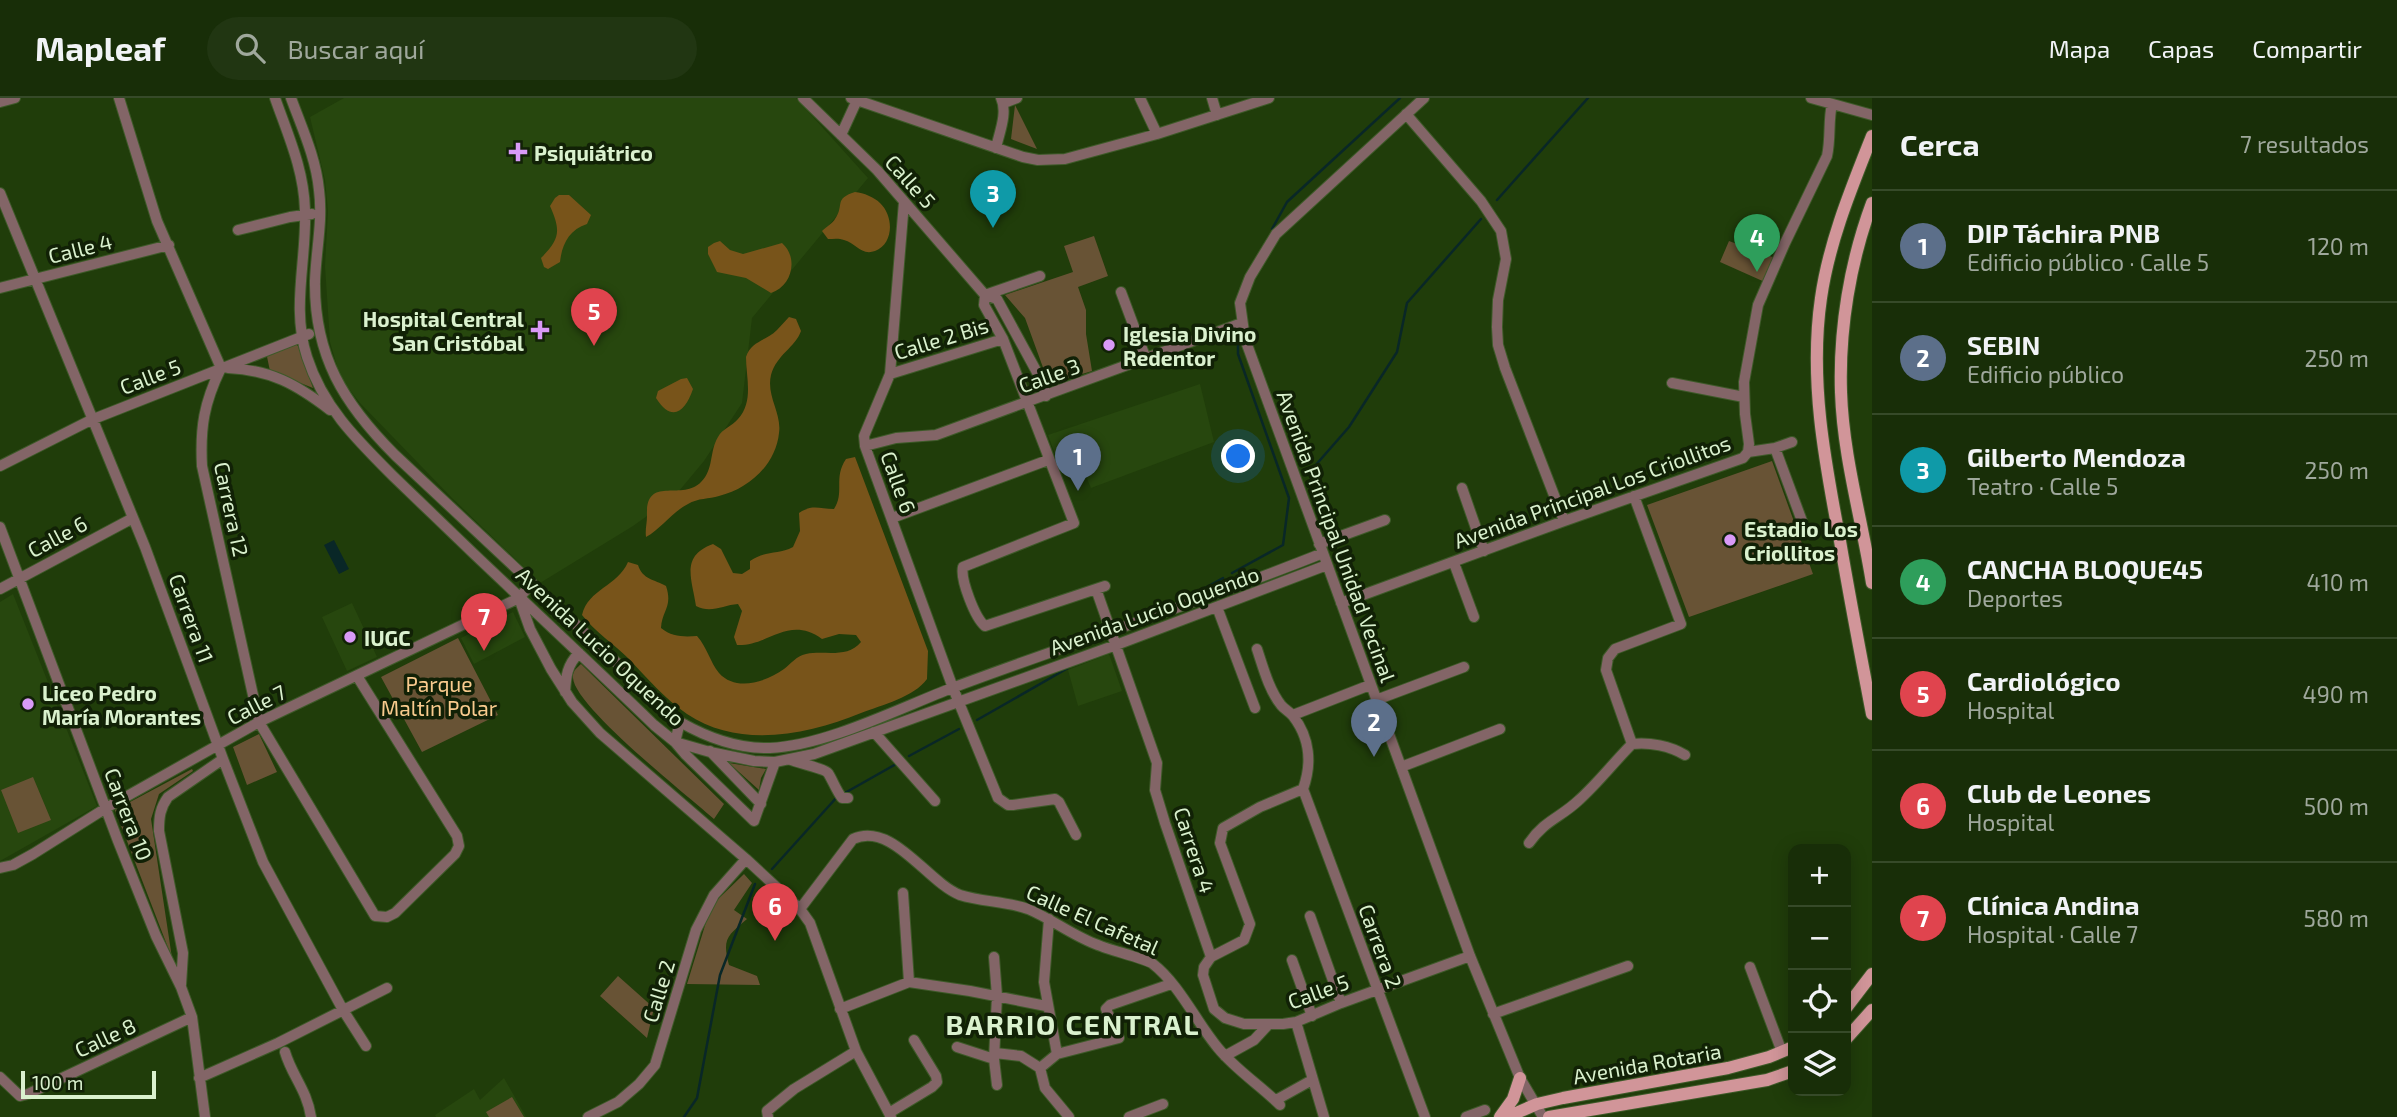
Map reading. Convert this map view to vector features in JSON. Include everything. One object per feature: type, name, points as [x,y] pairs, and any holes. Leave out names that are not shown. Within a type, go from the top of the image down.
[{"type":"main road","points":[[1872,136],[1833,243],[1821,297],[1818,351],[1820,423],[1825,466],[1872,714]]},
{"type":"main road","points":[[1872,203],[1855,255],[1848,295],[1841,351],[1841,394],[1872,583]]},
{"type":"main road","points":[[1851,1002],[1872,974]]},
{"type":"main road","points":[[1851,1033],[1872,1010]]},
{"type":"main road","name":"Avenida Rotaria","points":[[1507,1117],[1536,1104],[1728,1068],[1788,1050]]},
{"type":"main road","name":"Avenida Rotaria","points":[[1549,1117],[1768,1080],[1788,1073]]},
{"type":"main road","points":[[1500,1117],[1513,1099],[1520,1078]]},
{"type":"street","points":[[0,102],[15,98]]},
{"type":"street","points":[[119,98],[133,139],[142,180],[157,221],[221,368],[264,373]]},
{"type":"street","name":"Avenida Lucio Oquendo","points":[[275,98],[302,178],[305,214],[300,269],[302,335],[306,355],[318,385],[336,415],[359,443],[519,598],[653,725],[675,742],[754,761],[775,762],[814,754],[1116,645],[1327,565]]},
{"type":"street","name":"Avenida Lucio Oquendo","points":[[291,98],[313,158],[319,187],[321,215],[315,280],[318,331],[328,362],[352,408],[395,455],[680,722],[705,735],[745,747],[771,748],[793,745],[853,727],[953,688],[1112,632],[1321,549],[1385,520]]},
{"type":"street","name":"Calle 5","points":[[803,98],[877,170],[985,295],[997,299],[1039,376],[1046,396]]},
{"type":"street","points":[[996,148],[1003,101],[1017,98]]},
{"type":"street","points":[[1140,98],[1157,134]]},
{"type":"street","points":[[1212,98],[1217,115]]},
{"type":"street","points":[[841,135],[855,99],[996,148],[1038,160],[1065,159],[1157,134],[1269,98]]},
{"type":"street","name":"Avenida Principal Unidad Vecinal","points":[[1424,98],[1276,233],[1250,277],[1240,303],[1242,323],[1245,339],[1470,956],[1520,1078],[1543,1117]]},
{"type":"street","points":[[1811,98],[1872,115]]},
{"type":"street","name":"Avenida Principal Los Criollitos","points":[[1341,603],[1737,461],[1748,452],[1744,397],[1758,305],[1827,156],[1832,104]]},
{"type":"street","points":[[1406,114],[1481,201],[1501,232],[1506,259],[1498,300],[1498,345],[1564,521]]},
{"type":"street","name":"Carrera 11","points":[[0,193],[133,518],[263,862],[366,1046]]},
{"type":"street","name":"Calle 6","points":[[904,202],[890,374],[864,436],[865,446],[953,688]]},
{"type":"street","points":[[237,230],[305,214],[321,215]]},
{"type":"street","name":"Calle 4","points":[[0,288],[169,245]]},
{"type":"street","points":[[985,295],[1040,275]]},
{"type":"street","points":[[1121,292],[1146,359]]},
{"type":"street","name":"Calle 5","points":[[985,295],[984,305],[1003,339],[1074,523],[964,567],[961,575],[980,622],[985,626],[1100,587],[1112,632]]},
{"type":"street","name":"Calle 3","points":[[865,446],[896,438],[936,435],[1242,323]]},
{"type":"street","name":"Calle 5","points":[[0,466],[91,420],[302,335],[318,331]]},
{"type":"street","name":"Calle 2 Bis","points":[[890,374],[1003,339]]},
{"type":"street","points":[[264,350],[254,361],[256,367],[301,388],[336,415]]},
{"type":"street","name":"Carrera 12","points":[[221,368],[208,395],[203,416],[202,466],[259,722],[375,916],[387,917],[395,913],[455,854],[459,846],[457,836],[357,676]]},
{"type":"street","points":[[1671,383],[1744,397]]},
{"type":"street","points":[[1748,452],[1792,442]]},
{"type":"street","points":[[1774,448],[1802,521]]},
{"type":"street","points":[[384,467],[395,455]]},
{"type":"street","points":[[892,518],[1048,460]]},
{"type":"street","points":[[1462,488],[1484,551]]},
{"type":"street","points":[[1632,744],[1606,670],[1608,658],[1615,649],[1681,624],[1634,496]]},
{"type":"street","name":"Calle 6","points":[[0,589],[133,518]]},
{"type":"street","name":"Carrera 10","points":[[0,527],[156,936],[181,987],[192,1017],[205,1117]]},
{"type":"street","points":[[1454,563],[1474,617]]},
{"type":"street","name":"Calle 7","points":[[0,868],[13,865],[33,854],[106,808],[259,722],[519,598],[532,583]]},
{"type":"street","points":[[519,598],[530,629],[565,692],[608,742],[746,859],[800,909],[816,936],[856,1051],[890,1115],[937,1082],[914,1040]]},
{"type":"street","points":[[1217,607],[1255,708]]},
{"type":"street","name":"Carrera 4","points":[[1112,632],[1157,763],[1155,790],[1165,823],[1211,957],[1204,967],[1203,975],[1214,1010],[1225,1018],[1244,1024],[1269,1024]]},
{"type":"street","points":[[1211,957],[1244,940],[1250,924],[1220,843],[1223,828],[1260,807],[1303,789],[1309,765],[1306,739],[1293,715],[1281,705],[1275,695],[1257,649]]},
{"type":"street","points":[[565,692],[567,671],[579,653]]},
{"type":"street","points":[[1376,700],[1464,667]]},
{"type":"street","points":[[1293,715],[1370,685]]},
{"type":"street","points":[[953,688],[998,798],[1013,806],[1055,799],[1076,835]]},
{"type":"street","points":[[680,722],[675,742],[754,821],[775,762]]},
{"type":"street","points":[[1401,767],[1500,729]]},
{"type":"street","points":[[874,732],[935,800]]},
{"type":"street","points":[[705,735],[710,752],[761,804]]},
{"type":"street","points":[[1529,843],[1539,828],[1550,819],[1563,814],[1597,783],[1632,744],[1665,747],[1685,755]]},
{"type":"street","points":[[181,987],[183,953],[159,831],[159,816],[168,797],[223,760]]},
{"type":"street","points":[[791,760],[822,768],[828,773],[842,797],[848,798]]},
{"type":"street","name":"Carrera 2","points":[[1303,789],[1425,1117]]},
{"type":"street","name":"Calle El Cafetal","points":[[800,909],[853,839],[863,834],[877,836],[895,845],[946,887],[961,895],[1016,905],[1095,944],[1152,962],[1225,1056],[1278,1102],[1312,1080]]},
{"type":"street","name":"Calle 2","points":[[588,1117],[618,1101],[639,1084],[654,1065],[696,930],[714,895],[746,859]]},
{"type":"street","points":[[903,893],[909,982]]},
{"type":"street","points":[[1310,916],[1340,1003]]},
{"type":"street","points":[[1049,919],[1043,967],[1046,1006],[1057,1054]]},
{"type":"street","name":"Calle 5","points":[[1225,1056],[1254,1040],[1269,1024],[1296,1022],[1340,1003],[1470,956]]},
{"type":"street","points":[[994,957],[997,1085]]},
{"type":"street","points":[[1292,960],[1312,1016]]},
{"type":"street","points":[[1493,1014],[1628,965]]},
{"type":"street","points":[[1750,967],[1788,1050]]},
{"type":"street","points":[[840,1009],[909,982],[1046,1006]]},
{"type":"street","points":[[1040,1068],[1057,1054],[1119,1038],[1106,1009],[1110,1005],[1171,984]]},
{"type":"street","points":[[199,1078],[387,988]]},
{"type":"street","name":"Calle 8","points":[[0,1077],[20,1096],[28,1094],[192,1017]]},
{"type":"street","points":[[1296,1022],[1324,1117]]},
{"type":"street","points":[[957,1047],[995,1056],[1021,1056],[1040,1068],[1045,1088],[1069,1117]]},
{"type":"street","points":[[768,1117],[767,1111],[787,1094],[856,1051]]},
{"type":"street","points":[[285,1052],[304,1089],[312,1117]]},
{"type":"street","points":[[1136,1116],[1163,1104]]},
{"type":"street","points":[[1466,1117],[1485,1110]]},
{"type":"shaded area","name":"Hospital Central San Cristóbal","points":[[344,98],[796,98],[868,178],[752,318],[742,403],[704,461],[674,497],[633,526],[540,583],[452,498],[360,403],[345,384],[337,366],[330,342],[325,266],[328,211],[325,180],[310,117]]},
{"type":"shaded area","points":[[855,192],[875,199],[888,215],[889,236],[875,251],[862,251],[842,239],[828,239],[822,231],[835,219],[844,197]]},
{"type":"shaded area","points":[[559,195],[569,195],[591,215],[587,224],[575,230],[568,238],[560,262],[548,269],[544,267],[541,258],[557,234],[550,206]]},
{"type":"shaded area","points":[[720,241],[730,250],[743,254],[782,243],[792,264],[788,278],[771,293],[746,278],[717,272],[708,254],[708,247]]},
{"type":"shaded area","points":[[789,317],[796,319],[801,331],[777,362],[771,375],[779,433],[773,455],[767,465],[741,488],[682,507],[646,537],[648,503],[652,496],[658,492],[693,487],[705,477],[718,437],[738,419],[746,405],[748,352],[755,344],[773,334]]},
{"type":"shaded area","points":[[687,378],[693,389],[686,404],[678,411],[667,410],[656,398],[658,391]]},
{"type":"shaded area","points":[[1200,384],[1214,442],[1091,488],[1082,467],[1062,473],[1048,435]]},
{"type":"shaded area","points":[[855,457],[928,651],[927,679],[906,696],[840,721],[796,732],[751,735],[729,732],[707,725],[679,708],[582,615],[590,599],[617,577],[628,562],[638,565],[646,576],[666,586],[668,604],[661,628],[678,636],[697,636],[719,673],[734,682],[751,683],[769,678],[802,655],[842,652],[855,647],[861,642],[856,635],[839,634],[822,639],[810,632],[799,630],[737,645],[734,637],[742,611],[738,604],[712,609],[696,606],[691,569],[696,555],[713,544],[721,549],[733,573],[742,574],[750,569],[750,561],[793,547],[800,531],[799,513],[812,508],[834,509],[839,497],[842,466],[846,459]]},
{"type":"shaded area","name":"Liceo Pedro María Morantes","points":[[13,594],[97,806],[0,861],[0,602]]},
{"type":"shaded area","name":"IUGC","points":[[352,603],[377,657],[347,671],[322,617]]},
{"type":"shaded area","points":[[513,612],[525,637],[474,664],[461,638]]},
{"type":"shaded area","points":[[1109,654],[1122,691],[1078,706],[1068,670]]},
{"type":"shaded area","points":[[504,1078],[526,1117],[436,1117],[435,1115],[474,1089],[480,1100]]},
{"type":"green space","points":[[1015,105],[1037,149],[1011,139]]},
{"type":"green space","points":[[1094,236],[1108,276],[1078,287],[1086,310],[1086,334],[1092,371],[1049,384],[1025,318],[1005,295],[1073,272],[1064,246]]},
{"type":"green space","points":[[1729,241],[1775,258],[1767,283],[1720,262]]},
{"type":"green space","points":[[294,343],[298,346],[313,388],[270,371],[266,352]]},
{"type":"green space","name":"Estadio Los Criollitos","points":[[1772,461],[1813,574],[1689,617],[1647,505]]},
{"type":"green space","name":"Parque Maltín Polar","points":[[458,638],[498,715],[422,752],[381,677]]},
{"type":"green space","points":[[581,664],[724,804],[714,819],[635,751],[592,709],[573,678],[574,672]]},
{"type":"green space","points":[[259,734],[277,772],[247,785],[233,747]]},
{"type":"green space","points":[[729,763],[766,769],[759,790]]},
{"type":"green space","points":[[192,769],[193,771],[159,794],[151,819],[172,958],[115,810]]},
{"type":"green space","points":[[33,777],[51,820],[18,833],[1,790]]},
{"type":"green space","points":[[744,874],[752,883],[734,910],[747,919],[728,939],[727,956],[729,965],[757,976],[760,985],[687,984],[711,906]]},
{"type":"green space","points":[[618,976],[654,1008],[647,1038],[600,996]]},
{"type":"green space","points":[[512,1097],[524,1117],[489,1117],[486,1112]]},
{"type":"water","points":[[334,540],[349,569],[339,574],[324,545]]},
{"type":"waterway","points":[[1272,229],[1287,202],[1400,98]]},
{"type":"waterway","points":[[1497,200],[1588,98]]},
{"type":"waterway","points":[[1307,475],[1349,427],[1397,352],[1407,303],[1481,219]]},
{"type":"waterway","points":[[1232,573],[1283,545],[1289,498],[1238,354],[1238,329]]},
{"type":"waterway","points":[[1183,600],[1223,578]]},
{"type":"waterway","points":[[977,720],[1068,668]]},
{"type":"waterway","points":[[909,756],[959,729]]},
{"type":"waterway","points":[[843,794],[898,763]]},
{"type":"waterway","points":[[772,869],[837,797]]},
{"type":"waterway","points":[[684,1117],[697,1098],[720,975],[755,884]]},
{"type":"place","name":"Psiquiátrico","points":[[518,152]]},
{"type":"place","name":"Gilberto Mendoza","points":[[993,228]]},
{"type":"place","name":"CANCHA BLOQUE45","points":[[1757,272]]},
{"type":"place","name":"Hospital Central San Cristóbal","points":[[540,330]]},
{"type":"place","name":"Iglesia Divino Redentor","points":[[1109,345]]},
{"type":"place","name":"Cardiológico","points":[[594,346]]},
{"type":"place","name":"DIP Táchira PNB","points":[[1078,491]]},
{"type":"place","name":"Estadio Los Criollitos","points":[[1730,540]]},
{"type":"place","name":"IUGC","points":[[350,637]]},
{"type":"place","name":"Clínica Andina","points":[[484,651]]},
{"type":"place","name":"Liceo Pedro María Morantes","points":[[28,704]]},
{"type":"place","name":"SEBIN","points":[[1374,757]]},
{"type":"place","name":"Club de Leones","points":[[775,941]]},
{"type":"district","name":"BARRIO CENTRAL","points":[[1073,1024]]}]
